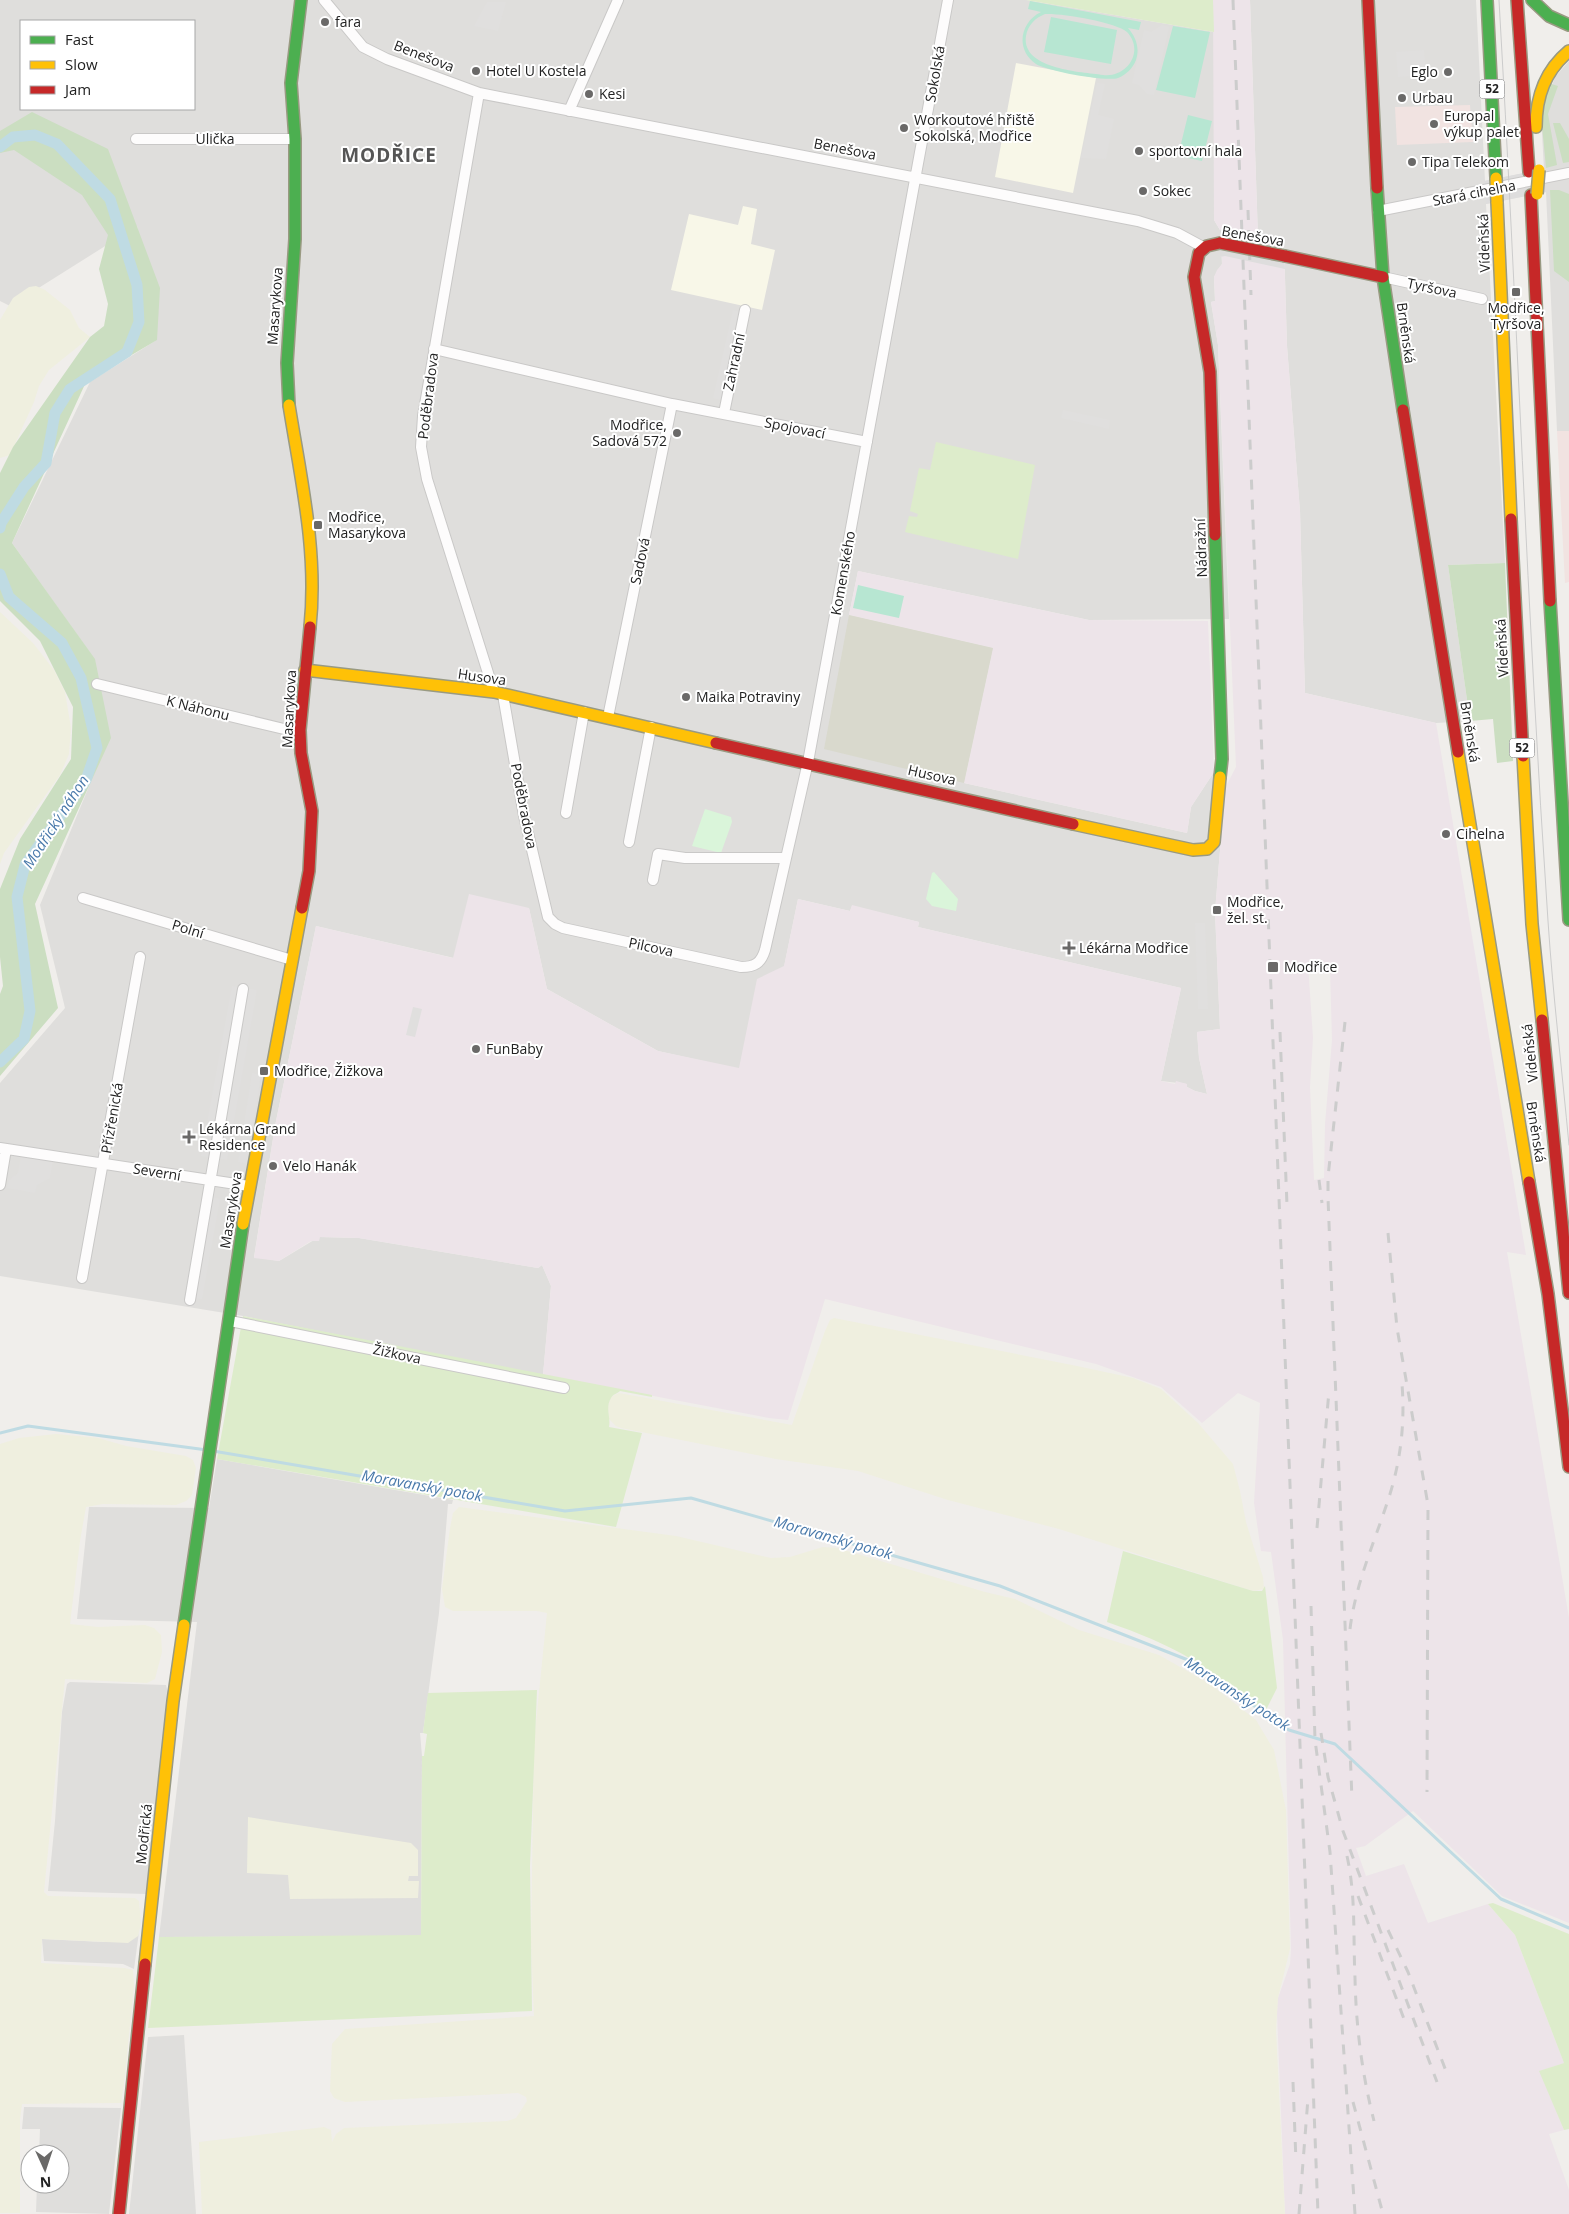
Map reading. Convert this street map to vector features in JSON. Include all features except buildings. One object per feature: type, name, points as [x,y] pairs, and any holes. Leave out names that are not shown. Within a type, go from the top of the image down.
[{"type":"main road","name":"Masarykova","points":[[212,1443],[249,1186],[309,871],[312,811],[301,753],[300,730],[314,590],[309,526],[288,397],[287,363],[294,239],[295,139],[291,83],[301,0]]},
{"type":"main road","name":"Brněnská","points":[[1368,0],[1383,278],[1411,467],[1548,1294],[1569,1467]]},
{"type":"main road","name":"Vídeňská","points":[[1487,0],[1498,202],[1515,614],[1532,924],[1569,1293]]},
{"type":"main road","name":"52","points":[[1517,0],[1534,171],[1532,221],[1553,678],[1569,920]]},
{"type":"main road","points":[[1532,0],[1549,16],[1569,25]]},
{"type":"main road","points":[[1534,171],[1538,99],[1550,69],[1569,51]]},
{"type":"main road","name":"Benešova","points":[[1203,247],[1220,243],[1383,278]]},
{"type":"main road","name":"Nádražní","points":[[1203,247],[1196,258],[1194,277],[1210,372],[1222,760],[1214,842],[1207,849]]},
{"type":"main road","name":"Husova","points":[[305,670],[498,693],[1136,838],[1193,850],[1207,849]]},
{"type":"main road","name":"Modřická","points":[[119,2214],[173,1701],[212,1443]]},
{"type":"street","name":"Benešova","points":[[324,0],[363,47],[387,59],[479,93],[1145,223],[1177,232],[1203,247]]},
{"type":"street","points":[[569,111],[618,0]]},
{"type":"street","name":"Sokolská","points":[[917,178],[948,0]]},
{"type":"street","name":"Poděbradova","points":[[479,93],[423,416],[421,447],[438,516],[498,693],[548,917]]},
{"type":"street","name":"Ulička","points":[[136,139],[295,139]]},
{"type":"street","name":"Stará cihelna","points":[[1378,211],[1569,173]]},
{"type":"street","name":"Komenského","points":[[758,964],[765,950],[808,762],[917,178]]},
{"type":"street","name":"Tyršova","points":[[1383,278],[1482,299]]},
{"type":"street","name":"Zahradní","points":[[724,414],[745,310]]},
{"type":"street","points":[[434,349],[672,404],[724,414]]},
{"type":"street","name":"Sadová","points":[[608,718],[672,404]]},
{"type":"street","name":"Spojovací","points":[[724,414],[867,442]]},
{"type":"street","name":"K Náhonu","points":[[97,684],[284,729],[300,730]]},
{"type":"street","points":[[566,813],[576,768],[576,755],[584,712]]},
{"type":"street","points":[[629,842],[651,727]]},
{"type":"street","points":[[653,880],[658,854],[685,858],[786,858]]},
{"type":"street","name":"Polní","points":[[83,898],[292,960]]},
{"type":"street","name":"Pilcova","points":[[548,917],[555,924],[563,928],[741,967],[750,967],[758,964]]},
{"type":"street","name":"Přízřenická","points":[[82,1278],[140,957]]},
{"type":"street","name":"Masarykova","points":[[190,1300],[243,989]]},
{"type":"street","name":"Severní","points":[[0,1185],[3,1149],[249,1186]]},
{"type":"street","name":"Žižkova","points":[[230,1320],[564,1388]]},
{"type":"shaded area","points":[[0,0],[1026,0],[1214,32],[1214,220],[1220,230],[1222,264],[1214,277],[1215,301],[1211,302],[1218,345],[1229,619],[1089,620],[858,571],[849,615],[993,648],[964,783],[1187,833],[1191,807],[1214,772],[1225,788],[1215,912],[1220,1029],[1197,1032],[1199,1058],[1207,1094],[1187,1087],[1187,1084],[1161,1081],[1181,988],[918,927],[919,922],[852,906],[850,911],[798,899],[784,967],[739,1069],[658,1051],[547,989],[529,908],[454,958],[316,926],[275,1126],[254,1257],[279,1261],[319,1237],[359,1238],[538,1268],[542,1265],[551,1286],[543,1375],[243,1316],[0,1276],[0,1083],[65,1008],[40,905],[109,738],[93,657],[12,543],[90,382],[155,341],[137,226],[10,306],[0,301]]},
{"type":"shaded area","points":[[1213,0],[1250,0],[1258,238],[1284,244],[1287,346],[1300,511],[1305,693],[1436,723],[1526,1255],[1507,1252],[1569,1618],[1569,1923],[1502,1896],[1413,1811],[1365,1846],[1356,1848],[1366,1876],[1404,1864],[1428,1923],[1488,1904],[1515,1935],[1564,2063],[1540,2071],[1564,2130],[1549,2134],[1569,2190],[1569,2214],[1285,2214],[1277,2012],[1278,1998],[1290,1964],[1291,1950],[1283,1640],[1271,1552],[1261,1551],[1254,1503],[1260,1403],[1238,1393],[1202,1423],[1161,1387],[1096,1364],[825,1299],[788,1420],[769,1418],[543,1375],[551,1286],[542,1265],[538,1268],[359,1238],[320,1237],[319,1241],[311,1241],[279,1261],[254,1258],[275,1126],[316,926],[453,958],[469,894],[529,908],[547,989],[658,1051],[739,1068],[757,979],[784,966],[798,899],[850,911],[852,905],[919,922],[918,927],[1181,988],[1161,1081],[1175,1084],[1176,1081],[1187,1084],[1187,1087],[1195,1091],[1207,1094],[1199,1058],[1197,1032],[1220,1029],[1215,912],[1225,788],[1236,767],[1218,345],[1211,302],[1215,301],[1214,277],[1222,264],[1222,257],[1220,257],[1220,230],[1214,220]],"holes":[[[1308,964],[1330,969],[1332,1040],[1325,1124],[1324,1178],[1314,1180],[1310,1087],[1313,1038]]]},
{"type":"shaded area","points":[[1250,0],[1476,0],[1485,181],[1544,169],[1541,115],[1555,77],[1569,61],[1569,431],[1557,431],[1546,192],[1486,204],[1505,563],[1448,565],[1470,721],[1436,723],[1305,693],[1300,511],[1287,346],[1284,244],[1258,238]]},
{"type":"shaded area","points":[[487,2],[506,2],[498,31],[474,26]]},
{"type":"shaded area","points":[[1162,25],[1169,27],[1154,95],[1147,94],[1139,85],[1132,83],[1144,30],[1151,32]]},
{"type":"shaded area","name":"Eglo","points":[[1424,50],[1426,75],[1398,77],[1396,52]]},
{"type":"shaded area","points":[[1016,63],[1096,78],[1073,193],[995,177]]},
{"type":"shaded area","points":[[1097,83],[1105,84],[1098,115],[1114,119],[1106,159],[1081,158]]},
{"type":"shaded area","name":"Europal výkup palet","points":[[1470,105],[1473,142],[1397,145],[1395,107]]},
{"type":"shaded area","points":[[743,206],[757,209],[751,244],[775,250],[762,310],[671,290],[689,214],[738,225]]},
{"type":"shaded area","points":[[733,310],[740,312],[721,400],[713,398]]},
{"type":"shaded area","points":[[1063,410],[1110,420],[1109,429],[1061,418]]},
{"type":"shaded area","points":[[1557,431],[1569,431],[1569,582],[1565,583]]},
{"type":"shaded area","points":[[858,571],[1089,620],[1208,621],[1214,772],[1191,807],[1187,833],[964,783],[993,648],[849,615]]},
{"type":"shaded area","points":[[849,615],[993,648],[964,783],[824,749]]},
{"type":"shaded area","points":[[1195,923],[1205,923],[1208,1009],[1198,1009]]},
{"type":"shaded area","points":[[232,986],[257,990],[227,1160],[201,1156]]},
{"type":"shaded area","points":[[413,1007],[422,1009],[415,1037],[406,1035]]},
{"type":"shaded area","points":[[252,1073],[261,1075],[247,1164],[238,1162]]},
{"type":"shaded area","points":[[21,1155],[53,1161],[50,1178],[37,1185],[35,1193],[7,1188],[9,1180],[18,1173]]},
{"type":"shaded area","points":[[212,1197],[220,1199],[202,1299],[194,1298]]},
{"type":"shaded area","points":[[217,1459],[453,1500],[452,1504],[448,1504],[439,1613],[423,1733],[420,1733],[422,1756],[421,1936],[159,1937],[197,1622],[77,1619],[89,1507],[209,1508]]},
{"type":"shaded area","points":[[70,1682],[166,1685],[168,1693],[146,1894],[48,1891],[55,1821],[62,1712],[67,1684]]},
{"type":"shaded area","points":[[139,1932],[134,1969],[123,1964],[44,1961],[42,1939],[104,1942],[138,1936]]},
{"type":"shaded area","points":[[184,2035],[196,2214],[129,2214],[148,2037]]},
{"type":"shaded area","points":[[24,2107],[121,2108],[109,2214],[36,2212],[37,2194],[70,2194],[70,2144],[39,2144],[40,2129],[22,2129]]},
{"type":"green space","points":[[1026,0],[1213,0],[1214,32]]},
{"type":"green space","points":[[1030,1],[1141,22],[1139,30],[1128,28],[1135,39],[1137,47],[1135,63],[1124,75],[1111,79],[1076,75],[1052,70],[1036,64],[1025,51],[1023,36],[1028,22],[1041,12],[1028,9]],"holes":[[[1045,14],[1088,19],[1121,28],[1132,39],[1134,55],[1131,62],[1126,68],[1112,75],[1067,70],[1042,62],[1033,56],[1027,47],[1026,36],[1028,28],[1035,20]]]},
{"type":"green space","points":[[1051,17],[1117,30],[1111,64],[1044,52]]},
{"type":"green space","points":[[1173,26],[1210,32],[1195,98],[1156,90]]},
{"type":"green space","points":[[1548,83],[1558,86],[1548,114],[1557,165],[1546,168],[1541,115]]},
{"type":"green space","points":[[32,112],[108,149],[160,288],[157,340],[86,382],[12,543],[95,659],[111,738],[35,904],[58,1008],[0,1076],[0,994],[3,986],[0,957],[0,889],[20,839],[71,759],[73,707],[40,641],[0,601],[0,473],[13,447],[90,337],[104,326],[108,304],[99,269],[108,235],[82,195],[14,150],[0,153],[0,131]]},
{"type":"green space","points":[[1188,115],[1212,121],[1202,161],[1178,156]]},
{"type":"green space","points":[[1553,123],[1560,123],[1569,139],[1569,162],[1563,163]]},
{"type":"green space","points":[[1550,190],[1559,190],[1569,194],[1569,282],[1554,271]]},
{"type":"green space","points":[[36,286],[45,290],[70,310],[79,328],[90,337],[49,370],[39,386],[34,402],[10,455],[0,458],[0,320],[13,298],[29,287]]},
{"type":"green space","points":[[936,442],[1035,465],[1018,559],[905,532],[909,516],[917,517],[918,514],[910,511],[919,468],[930,470]]},
{"type":"green space","points":[[1505,563],[1513,761],[1497,763],[1493,719],[1470,721],[1448,565]]},
{"type":"green space","points":[[858,585],[904,596],[899,618],[853,608]]},
{"type":"green space","points":[[0,612],[33,643],[54,670],[65,692],[71,728],[69,754],[60,775],[4,853],[0,864]]},
{"type":"green space","points":[[705,809],[731,817],[732,822],[721,853],[692,846]]},
{"type":"green space","points":[[934,872],[958,899],[956,911],[932,906],[926,899],[932,873]]},
{"type":"green space","points":[[243,1316],[652,1395],[652,1397],[620,1391],[609,1402],[609,1427],[642,1433],[616,1527],[217,1459]]},
{"type":"green space","points":[[834,1318],[1133,1378],[1161,1389],[1198,1423],[1233,1464],[1246,1522],[1263,1577],[1264,1589],[1253,1591],[1059,1529],[948,1500],[858,1471],[776,1459],[621,1428],[609,1419],[608,1406],[611,1397],[619,1393],[792,1425],[825,1331],[830,1320]]},
{"type":"green space","points":[[56,1434],[98,1438],[126,1446],[186,1456],[193,1460],[196,1468],[192,1495],[186,1501],[176,1505],[103,1504],[86,1507],[70,1624],[98,1627],[145,1625],[154,1628],[161,1635],[162,1652],[155,1679],[147,1683],[65,1679],[44,1892],[48,1896],[135,1898],[139,1901],[141,1924],[138,1936],[128,1943],[42,1939],[41,1963],[133,1970],[134,1987],[124,2084],[121,2103],[22,2104],[20,2119],[20,2213],[0,2213],[0,1444],[19,1438]]},
{"type":"green space","points":[[459,1507],[676,1536],[771,1558],[790,1557],[823,1547],[837,1548],[985,1592],[1015,1599],[1079,1630],[1159,1655],[1210,1684],[1256,1720],[1274,1750],[1286,1810],[1290,1949],[1278,1998],[1276,2030],[1285,2214],[202,2214],[199,2142],[324,2127],[331,2130],[332,2142],[336,2134],[344,2128],[507,2121],[516,2118],[527,2101],[526,2097],[518,2093],[345,2102],[334,2098],[330,2091],[332,2044],[345,2029],[534,2016],[531,1941],[534,1742],[547,1613],[537,1611],[453,1611],[445,1607],[442,1589],[450,1528],[453,1513]]},
{"type":"green space","points":[[1123,1551],[1253,1591],[1262,1591],[1265,1586],[1277,1688],[1263,1716],[1227,1684],[1191,1659],[1152,1639],[1107,1622]]},
{"type":"green space","points":[[537,1690],[530,1866],[532,2011],[148,2028],[159,1937],[421,1935],[422,1756],[424,1756],[427,1734],[423,1733],[428,1693]]},
{"type":"green space","points":[[248,1817],[411,1843],[418,1850],[418,1876],[409,1876],[408,1881],[419,1881],[418,1898],[290,1899],[288,1875],[247,1873]]},
{"type":"green space","points":[[1493,1903],[1569,1934],[1569,2129],[1564,2130],[1539,2071],[1564,2063],[1515,1935],[1488,1904]]},
{"type":"pier","points":[[1544,169],[1546,192],[1486,204],[1484,181]]},
{"type":"pier","points":[[1220,230],[1284,244],[1285,269],[1225,256],[1220,257]]},
{"type":"waterway","name":"Modřický náhon","points":[[0,147],[13,137],[35,135],[57,144],[110,199],[137,285],[139,322],[127,352],[70,389],[55,413],[46,463],[24,487],[1,523],[0,528]]},
{"type":"waterway","name":"Modřický náhon","points":[[0,574],[9,597],[62,643],[81,678],[97,748],[86,780],[25,865],[17,897],[30,1011],[24,1039],[0,1062]]},
{"type":"waterway","name":"Moravanský potok","points":[[0,1433],[28,1426],[207,1450]]},
{"type":"waterway","name":"Moravanský potok","points":[[213,1451],[565,1511],[691,1498],[1000,1586],[1188,1660],[1289,1730],[1335,1744],[1501,1899],[1569,1928]]},
{"type":"tram line","points":[[1499,0],[1541,806],[1550,949],[1569,1145]]},
{"type":"railway","points":[[1233,0],[1318,2214]]},
{"type":"railway","points":[[1248,210],[1251,295]]},
{"type":"railway","points":[[1345,1022],[1328,1177],[1328,1198],[1352,1799]]},
{"type":"railway","points":[[1280,1032],[1287,1205]]},
{"type":"railway","points":[[1319,1180],[1322,1203]]},
{"type":"railway","points":[[1388,1233],[1397,1328],[1428,1505],[1427,1792]]},
{"type":"railway","points":[[1350,1629],[1357,1594],[1397,1467],[1403,1412],[1402,1384]]},
{"type":"railway","points":[[1317,1528],[1329,1391]]},
{"type":"railway","points":[[1311,1606],[1315,1740],[1330,1852],[1355,2214]]},
{"type":"railway","points":[[1321,1733],[1328,1777],[1343,1831],[1437,2082]]},
{"type":"railway","points":[[1347,1856],[1353,1902],[1358,2032],[1366,2086],[1374,2121]]},
{"type":"railway","points":[[1358,1896],[1404,2019]]},
{"type":"railway","points":[[1388,1930],[1408,1972],[1446,2071]]},
{"type":"railway","points":[[1293,2082],[1296,2162]]},
{"type":"railway","points":[[1299,2214],[1308,2098]]},
{"type":"railway","points":[[1353,2102],[1383,2214]]},
{"type":"traffic: fast","points":[[289,405],[287,363],[295,239],[295,139],[291,83],[301,0]]},
{"type":"traffic: fast","points":[[1487,0],[1496,178]]},
{"type":"traffic: fast","points":[[1532,0],[1549,16],[1569,25]]},
{"type":"traffic: fast","points":[[1377,188],[1383,277],[1403,410]]},
{"type":"traffic: fast","points":[[1215,535],[1222,759],[1220,777]]},
{"type":"traffic: fast","points":[[1550,601],[1569,920]]},
{"type":"traffic: fast","points":[[184,1625],[243,1224]]},
{"type":"traffic: slow","points":[[1536,127],[1538,105],[1544,85],[1554,67],[1569,51]]},
{"type":"traffic: slow","points":[[1537,194],[1539,170]]},
{"type":"traffic: slow","points":[[1496,178],[1497,202]]},
{"type":"traffic: slow","points":[[1497,202],[1511,519]]},
{"type":"traffic: slow","points":[[289,405],[310,544],[312,571],[310,627]]},
{"type":"traffic: slow","points":[[305,670],[494,692],[716,743]]},
{"type":"traffic: slow","points":[[1458,752],[1529,1182]]},
{"type":"traffic: slow","points":[[1523,756],[1532,924],[1542,1020]]},
{"type":"traffic: slow","points":[[1073,824],[1193,850],[1207,849],[1214,842],[1220,777]]},
{"type":"traffic: slow","points":[[243,1224],[302,908]]},
{"type":"traffic: slow","points":[[145,1964],[173,1701],[184,1625]]},
{"type":"traffic: jam","points":[[1368,0],[1377,188]]},
{"type":"traffic: jam","points":[[1517,0],[1529,172]]},
{"type":"traffic: jam","points":[[1531,195],[1550,601]]},
{"type":"traffic: jam","points":[[1215,535],[1210,372],[1194,277],[1199,253],[1207,246],[1220,243]]},
{"type":"traffic: jam","points":[[1220,243],[1285,256]]},
{"type":"traffic: jam","points":[[1285,256],[1383,277]]},
{"type":"traffic: jam","points":[[1403,410],[1458,752]]},
{"type":"traffic: jam","points":[[1511,519],[1523,756]]},
{"type":"traffic: jam","points":[[302,908],[309,871],[312,811],[301,753],[300,730],[310,627]]},
{"type":"traffic: jam","points":[[716,743],[1073,824]]},
{"type":"traffic: jam","points":[[1542,1020],[1569,1293]]},
{"type":"traffic: jam","points":[[1529,1182],[1548,1294],[1569,1467]]},
{"type":"traffic: jam","points":[[119,2214],[145,1964]]},
{"type":"place","name":"fara","points":[[325,22]]},
{"type":"place","name":"Hotel U Kostela","points":[[476,71]]},
{"type":"place","name":"Eglo","points":[[1448,72]]},
{"type":"place","name":"Kesi","points":[[589,94]]},
{"type":"place","name":"Urbau","points":[[1402,98]]},
{"type":"place","name":"Europal výkup palet","points":[[1434,124]]},
{"type":"place","name":"Workoutové hřiště Sokolská, Modřice","points":[[904,128]]},
{"type":"place","name":"sportovní hala","points":[[1139,151]]},
{"type":"place","name":"Tipa Telekom","points":[[1412,162]]},
{"type":"place","name":"Sokec","points":[[1143,191]]},
{"type":"place","name":"Modřice, Tyršova","points":[[1516,292]]},
{"type":"place","name":"Modřice, Sadová 572","points":[[677,433]]},
{"type":"place","name":"Modřice, Masarykova","points":[[318,525]]},
{"type":"place","name":"Maika Potraviny","points":[[686,697]]},
{"type":"place","name":"Cihelna","points":[[1446,834]]},
{"type":"place","name":"Modřice, žel. st.","points":[[1217,910]]},
{"type":"place","name":"Lékárna Modřice","points":[[1069,948]]},
{"type":"place","name":"Modřice","points":[[1273,967]]},
{"type":"place","name":"FunBaby","points":[[476,1049]]},
{"type":"place","name":"Modřice, Žižkova","points":[[264,1071]]},
{"type":"place","name":"Lékárna Grand Residence","points":[[189,1137]]},
{"type":"place","name":"Velo Hanák","points":[[273,1166]]},
{"type":"district","name":"MODŘICE","points":[[389,155]]}]
